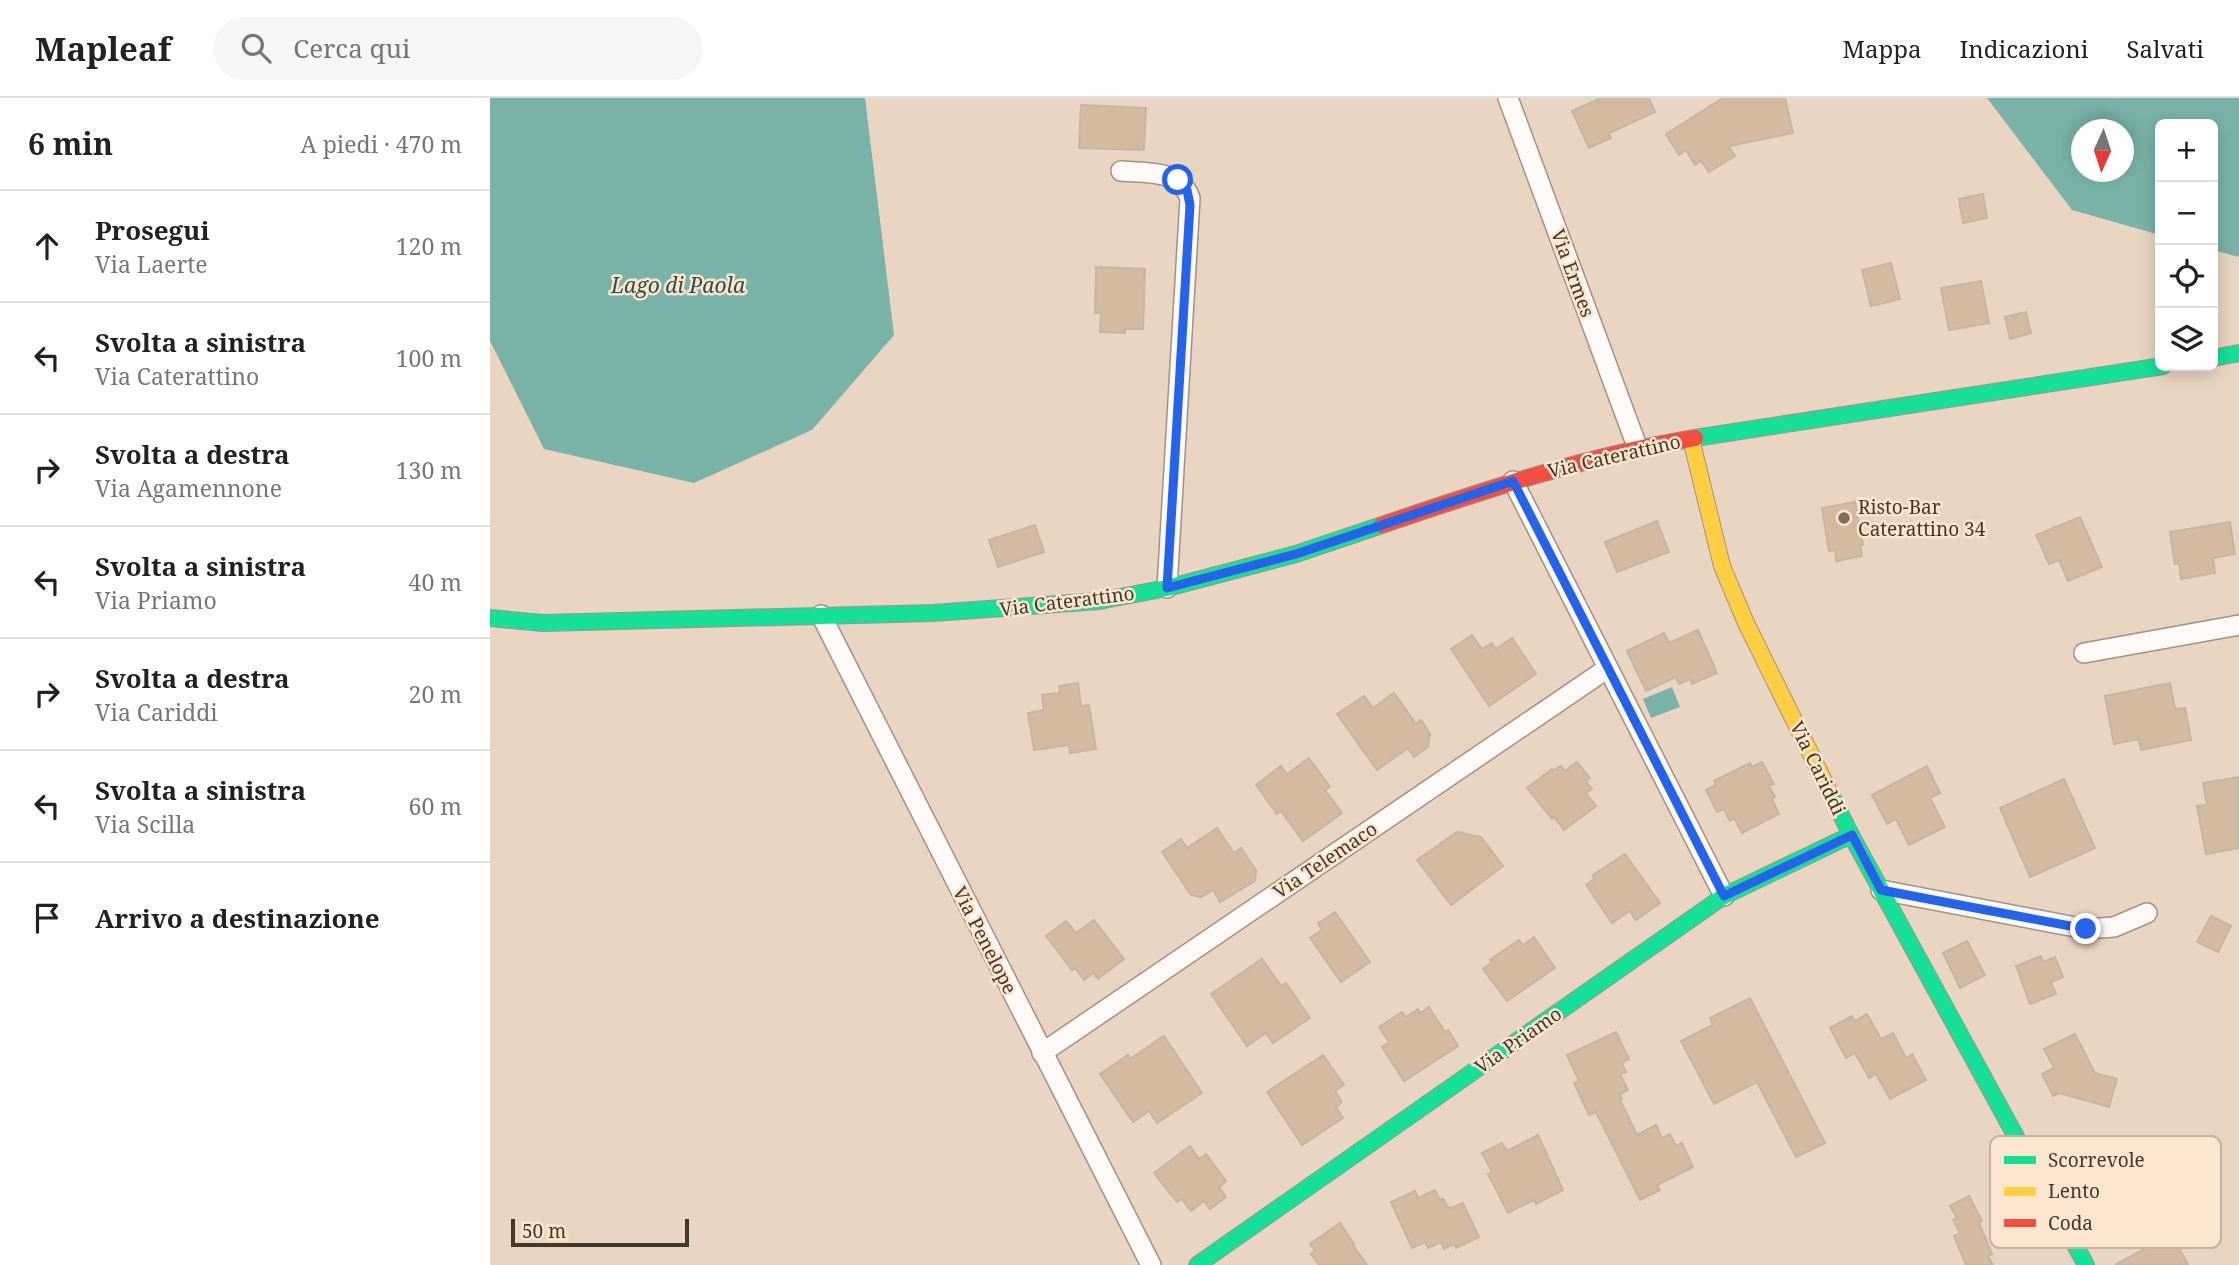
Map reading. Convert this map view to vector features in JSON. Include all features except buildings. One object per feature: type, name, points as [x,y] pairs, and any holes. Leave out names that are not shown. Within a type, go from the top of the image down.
[{"type":"street","name":"Via Ermes","points":[[1508,98],[1638,449]]},
{"type":"street","points":[[1121,172],[1171,176],[1183,184],[1190,198],[1167,588]]},
{"type":"street","points":[[2218,357],[2239,354]]},
{"type":"street","name":"Via Caterattino","points":[[490,618],[544,623],[953,612],[1099,601],[1167,588],[1308,551],[1513,481],[1638,449],[2155,367]]},
{"type":"street","name":"Via Cariddi","points":[[1691,439],[1716,547],[1727,582],[1852,835],[2015,1136]]},
{"type":"street","points":[[1513,481],[1724,896]]},
{"type":"street","name":"Via Penelope","points":[[821,615],[1151,1265]]},
{"type":"street","points":[[2084,653],[2239,625]]},
{"type":"street","name":"Via Telemaco","points":[[1042,1053],[1608,668]]},
{"type":"street","name":"Via Priamo","points":[[1197,1265],[1724,896],[1852,835]]},
{"type":"street","points":[[1881,890],[2086,929],[2115,927],[2147,913]]},
{"type":"street","name":"Via Cariddi","points":[[2077,1248],[2086,1265]]},
{"type":"water","name":"Lago di Paola","points":[[490,98],[865,98],[894,335],[812,430],[694,483],[544,449],[490,341]]},
{"type":"water","points":[[1987,98],[2239,98],[2239,257],[2218,251],[2218,119],[2155,119],[2155,234],[2072,210]]},
{"type":"water","points":[[1672,687],[1680,707],[1651,718],[1643,699]]},
{"type":"traffic: fast","points":[[2218,357],[2239,353]]},
{"type":"traffic: fast","points":[[1695,438],[2155,367]]},
{"type":"traffic: fast","points":[[490,618],[543,623],[933,613],[1099,601],[1167,588],[1296,554],[1382,525]]},
{"type":"traffic: fast","points":[[1829,791],[2016,1136]]},
{"type":"traffic: fast","points":[[1197,1265],[1724,896],[1851,835]]},
{"type":"traffic: fast","points":[[2077,1248],[2086,1265]]},
{"type":"traffic: slow","points":[[1691,439],[1722,566],[1746,623],[1829,791]]},
{"type":"traffic: jam","points":[[1382,525],[1576,464],[1695,438]]},
{"type":"place","name":"Risto-Bar Caterattino 34","points":[[1844,518]]},
{"type":"route","points":[[1178,180],[1187,190],[1190,205],[1167,588],[1320,547],[1513,481],[1724,896],[1852,835],[1881,890],[2086,929]]}]
